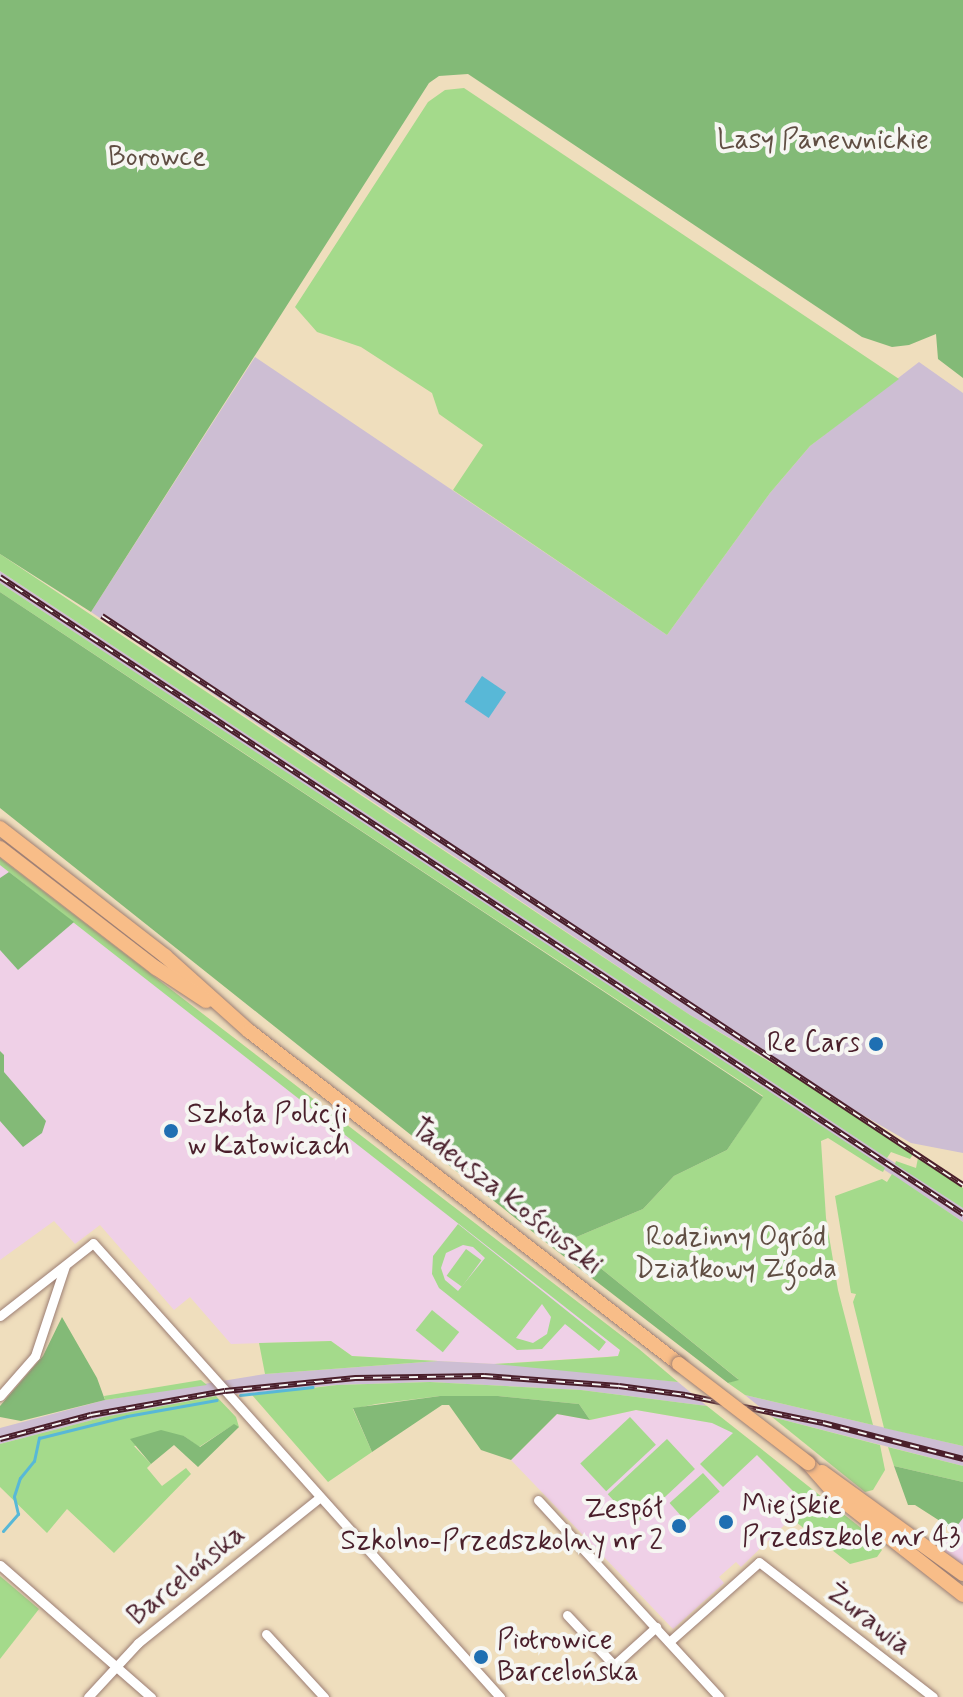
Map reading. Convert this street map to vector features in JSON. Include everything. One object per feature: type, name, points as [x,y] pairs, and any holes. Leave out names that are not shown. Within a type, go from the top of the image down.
[{"type":"main road","name":"Tadeusza Kościuszki","points":[[0,828],[165,956],[249,1031]]},
{"type":"main road","name":"Tadeusza Kościuszki","points":[[0,848],[156,968],[249,1031],[808,1463],[963,1574]]},
{"type":"main road","name":"Tadeusza Kościuszki","points":[[808,1463],[838,1497],[963,1595]]},
{"type":"street","points":[[0,1316],[93,1243],[500,1697]]},
{"type":"street","points":[[0,1396],[35,1356],[65,1266]]},
{"type":"street","name":"Barcelońska","points":[[88,1697],[113,1667],[171,1615],[320,1497]]},
{"type":"street","points":[[538,1500],[719,1697]]},
{"type":"street","name":"Żurawia","points":[[669,1642],[759,1562],[933,1697]]},
{"type":"street","points":[[0,1565],[113,1667],[151,1697]]},
{"type":"street","points":[[567,1615],[614,1665],[656,1627]]},
{"type":"street","points":[[266,1634],[324,1697]]},
{"type":"shaded area","points":[[255,357],[667,635],[770,493],[810,446],[919,362],[963,393],[963,1153],[911,1143],[690,1015],[91,612]]},
{"type":"shaded area","points":[[0,571],[963,1208],[963,1222],[0,583]]},
{"type":"shaded area","name":"Szkoła Policji w Katowicach","points":[[0,865],[466,1226],[620,1350],[618,1356],[494,1364],[352,1356],[331,1341],[231,1344],[190,1297],[174,1310],[100,1225],[75,1244],[54,1221],[0,1260]]},
{"type":"shaded area","points":[[438,1361],[537,1366],[678,1382],[707,1406],[581,1390],[430,1382],[337,1385],[216,1396],[104,1417],[0,1444],[0,1428],[105,1400],[265,1374]]},
{"type":"shaded area","points":[[745,1395],[963,1446],[963,1466],[772,1417]]},
{"type":"shaded area","name":"Zespół Szkolno-Przedszkolny nr 2","points":[[636,1410],[713,1423],[734,1432],[806,1504],[741,1567],[736,1562],[719,1577],[724,1583],[673,1629],[511,1460],[557,1414],[590,1420]]},
{"type":"shaded area","points":[[963,1518],[963,1566],[940,1548]]},
{"type":"green space","points":[[0,0],[963,0],[963,378],[938,359],[936,334],[909,345],[892,347],[862,337],[468,74],[439,76],[429,83],[91,612],[0,554]]},
{"type":"green space","points":[[464,88],[899,379],[810,446],[770,493],[667,635],[453,490],[483,445],[439,414],[432,393],[361,347],[317,332],[295,307],[428,102],[445,90]]},
{"type":"green space","points":[[0,554],[690,1015],[794,1076],[913,1154],[910,1159],[891,1152],[887,1158],[0,571]]},
{"type":"green space","name":"Rodzinny Ogród Działkowy Zgoda","points":[[0,583],[885,1168],[883,1172],[877,1169],[828,1138],[821,1141],[826,1218],[838,1290],[873,1425],[745,1395],[728,1383],[738,1379],[567,1241],[643,1209],[674,1176],[727,1150],[763,1096],[0,592]]},
{"type":"green space","points":[[0,592],[763,1097],[727,1150],[674,1176],[643,1209],[567,1241],[739,1380],[728,1383],[553,1248],[0,808]]},
{"type":"green space","points":[[0,858],[678,1382],[494,1364],[618,1356],[620,1350],[0,865]]},
{"type":"green space","points":[[9,872],[74,922],[18,970],[0,950],[0,878]]},
{"type":"green space","points":[[0,1051],[4,1055],[4,1072],[46,1121],[42,1133],[23,1147],[0,1121]]},
{"type":"green space","points":[[918,1158],[963,1188],[963,1208],[895,1164],[896,1161],[916,1168]]},
{"type":"green space","name":"Rodzinny Ogród Działkowy Zgoda","points":[[892,1174],[963,1222],[963,1446],[884,1428],[853,1302],[856,1294],[851,1293],[835,1196],[882,1179],[887,1182]]},
{"type":"green space","points":[[458,1224],[606,1342],[599,1351],[565,1324],[542,1349],[517,1350],[439,1288],[432,1274],[433,1256]],"holes":[[[463,1245],[473,1247],[485,1258],[458,1291],[445,1280],[441,1268],[446,1253]],[[542,1304],[551,1317],[547,1334],[533,1343],[516,1338]]]},
{"type":"green space","points":[[466,1249],[481,1260],[462,1287],[447,1276]]},
{"type":"green space","points":[[432,1310],[459,1332],[443,1352],[416,1330]]},
{"type":"green space","points":[[62,1317],[97,1378],[105,1400],[21,1421],[0,1417],[0,1406],[43,1356]]},
{"type":"green space","points":[[331,1341],[352,1356],[438,1361],[265,1374],[259,1343]]},
{"type":"green space","points":[[201,1380],[207,1385],[105,1400],[104,1396]]},
{"type":"green space","points":[[430,1382],[581,1390],[707,1406],[870,1535],[882,1550],[877,1557],[850,1564],[792,1519],[806,1504],[757,1455],[723,1487],[700,1464],[733,1433],[712,1423],[636,1410],[590,1420],[579,1404],[498,1396],[440,1396],[376,1404],[353,1409],[372,1452],[328,1482],[252,1395],[337,1385]]},
{"type":"green space","points":[[216,1396],[236,1417],[239,1427],[233,1425],[199,1447],[184,1436],[134,1446],[151,1464],[147,1468],[162,1486],[186,1468],[191,1474],[114,1553],[67,1509],[47,1533],[0,1487],[0,1444],[104,1417]]},
{"type":"green space","points":[[440,1396],[498,1396],[579,1404],[590,1420],[557,1414],[511,1460],[481,1450],[449,1405],[442,1405],[372,1452],[353,1408]]},
{"type":"green space","points":[[630,1417],[656,1445],[606,1491],[580,1463]]},
{"type":"green space","points":[[772,1417],[880,1445],[885,1470],[873,1490],[865,1492]]},
{"type":"green space","points":[[234,1424],[239,1427],[198,1467],[174,1445],[151,1464],[130,1439],[161,1430],[184,1436],[200,1447]]},
{"type":"green space","points":[[667,1439],[695,1469],[636,1524],[608,1494]]},
{"type":"green space","points":[[888,1447],[963,1466],[963,1482],[894,1466]]},
{"type":"green space","points":[[894,1466],[963,1482],[963,1518],[954,1530],[915,1505],[908,1505]]},
{"type":"green space","points":[[703,1473],[720,1492],[686,1522],[670,1503]]},
{"type":"green space","points":[[0,1576],[39,1609],[0,1659]]},
{"type":"water","points":[[482,676],[506,692],[489,718],[465,702]]},
{"type":"waterway","points":[[240,1395],[313,1387]]},
{"type":"waterway","points":[[3,1531],[18,1514],[14,1496],[20,1478],[34,1461],[39,1438],[127,1416],[217,1400]]},
{"type":"railway","points":[[0,577],[963,1214]]},
{"type":"railway","points":[[102,616],[963,1185]]},
{"type":"railway","points":[[0,1439],[91,1415],[225,1391],[355,1378],[484,1376],[619,1386],[685,1395],[823,1423],[963,1459]]},
{"type":"place","name":"Re Cars","points":[[876,1044]]},
{"type":"place","name":"Szkoła Policji w Katowicach","points":[[171,1131]]},
{"type":"place","name":"Miejskie Przedszkole nr 43","points":[[726,1522]]},
{"type":"place","name":"Zespół Szkolno-Przedszkolny nr 2","points":[[679,1526]]},
{"type":"place","name":"Piotrowice Barcelońska","points":[[481,1657]]},
{"type":"park label","name":"Lasy Panewnickie","points":[[823,141]]},
{"type":"park label","name":"Borowce","points":[[157,158]]}]
